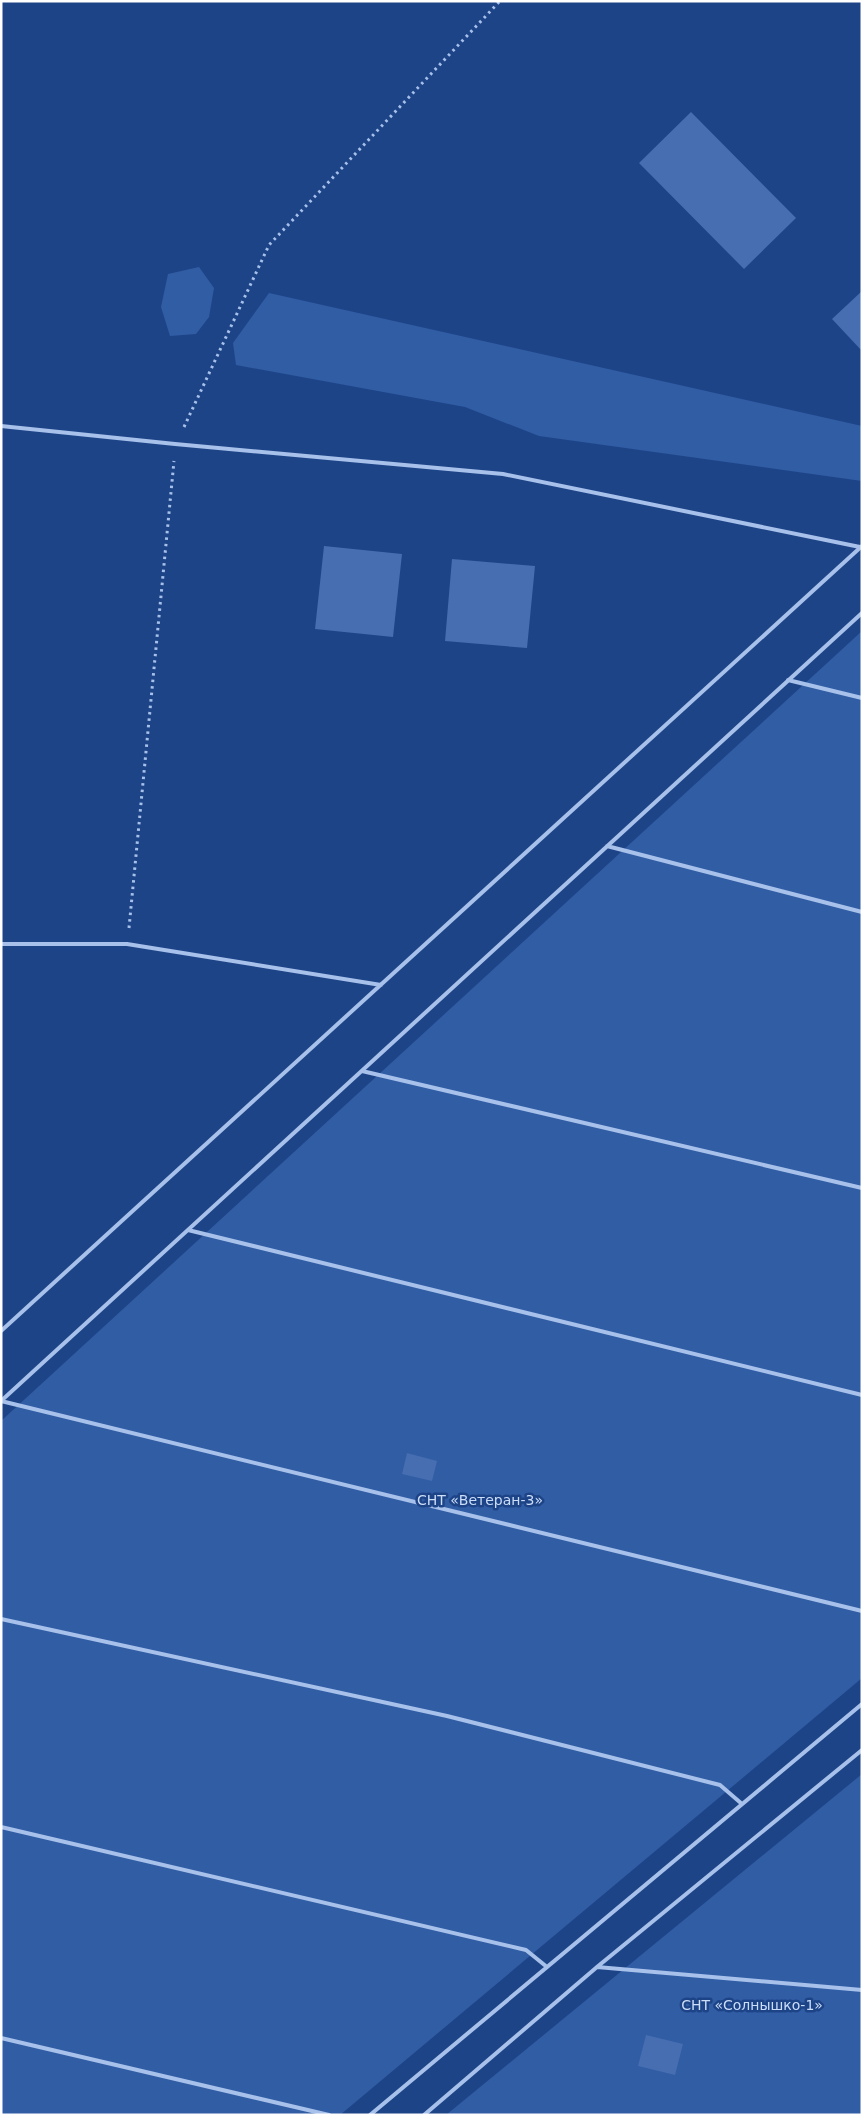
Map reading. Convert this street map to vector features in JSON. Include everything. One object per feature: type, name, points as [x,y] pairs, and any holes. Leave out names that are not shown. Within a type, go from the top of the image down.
[{"type":"lane","points":[[1,426],[503,474],[861,546]]},
{"type":"lane","points":[[1,1332],[861,546]]},
{"type":"lane","points":[[862,613],[1,1401],[862,1611]]},
{"type":"lane","points":[[788,680],[862,698]]},
{"type":"lane","points":[[607,846],[862,912]]},
{"type":"lane","points":[[1,944],[127,944],[381,985]]},
{"type":"lane","points":[[362,1071],[862,1188]]},
{"type":"lane","points":[[188,1230],[862,1395]]},
{"type":"lane","points":[[1,1619],[456,1718],[720,1785],[742,1804]]},
{"type":"lane","points":[[370,2115],[862,1704]]},
{"type":"lane","points":[[424,2115],[597,1967],[862,1750]]},
{"type":"lane","points":[[1,1827],[526,1950],[547,1967]]},
{"type":"lane","points":[[597,1967],[862,1990]]},
{"type":"lane","points":[[1,2038],[329,2115]]},
{"type":"green space","points":[[199,267],[214,288],[209,317],[196,334],[170,336],[161,307],[168,274]]},
{"type":"green space","points":[[269,293],[862,426],[862,481],[539,436],[465,407],[236,365],[233,343]]},
{"type":"green space","name":"СНТ «Ветеран-3»","points":[[862,631],[862,1678],[340,2115],[1,2115],[1,1421]]},
{"type":"green space","name":"СНТ «Солнышко-1»","points":[[862,1774],[862,2115],[446,2115]]},
{"type":"building","points":[[691,112],[796,218],[744,269],[639,163]]},
{"type":"building","points":[[862,291],[862,351],[832,319]]},
{"type":"building","points":[[324,546],[402,554],[393,637],[315,629]]},
{"type":"building","points":[[452,559],[535,566],[527,648],[445,641]]},
{"type":"building","points":[[407,1453],[437,1461],[432,1481],[402,1474]]},
{"type":"building","points":[[646,2035],[683,2044],[675,2075],[638,2066]]}]
